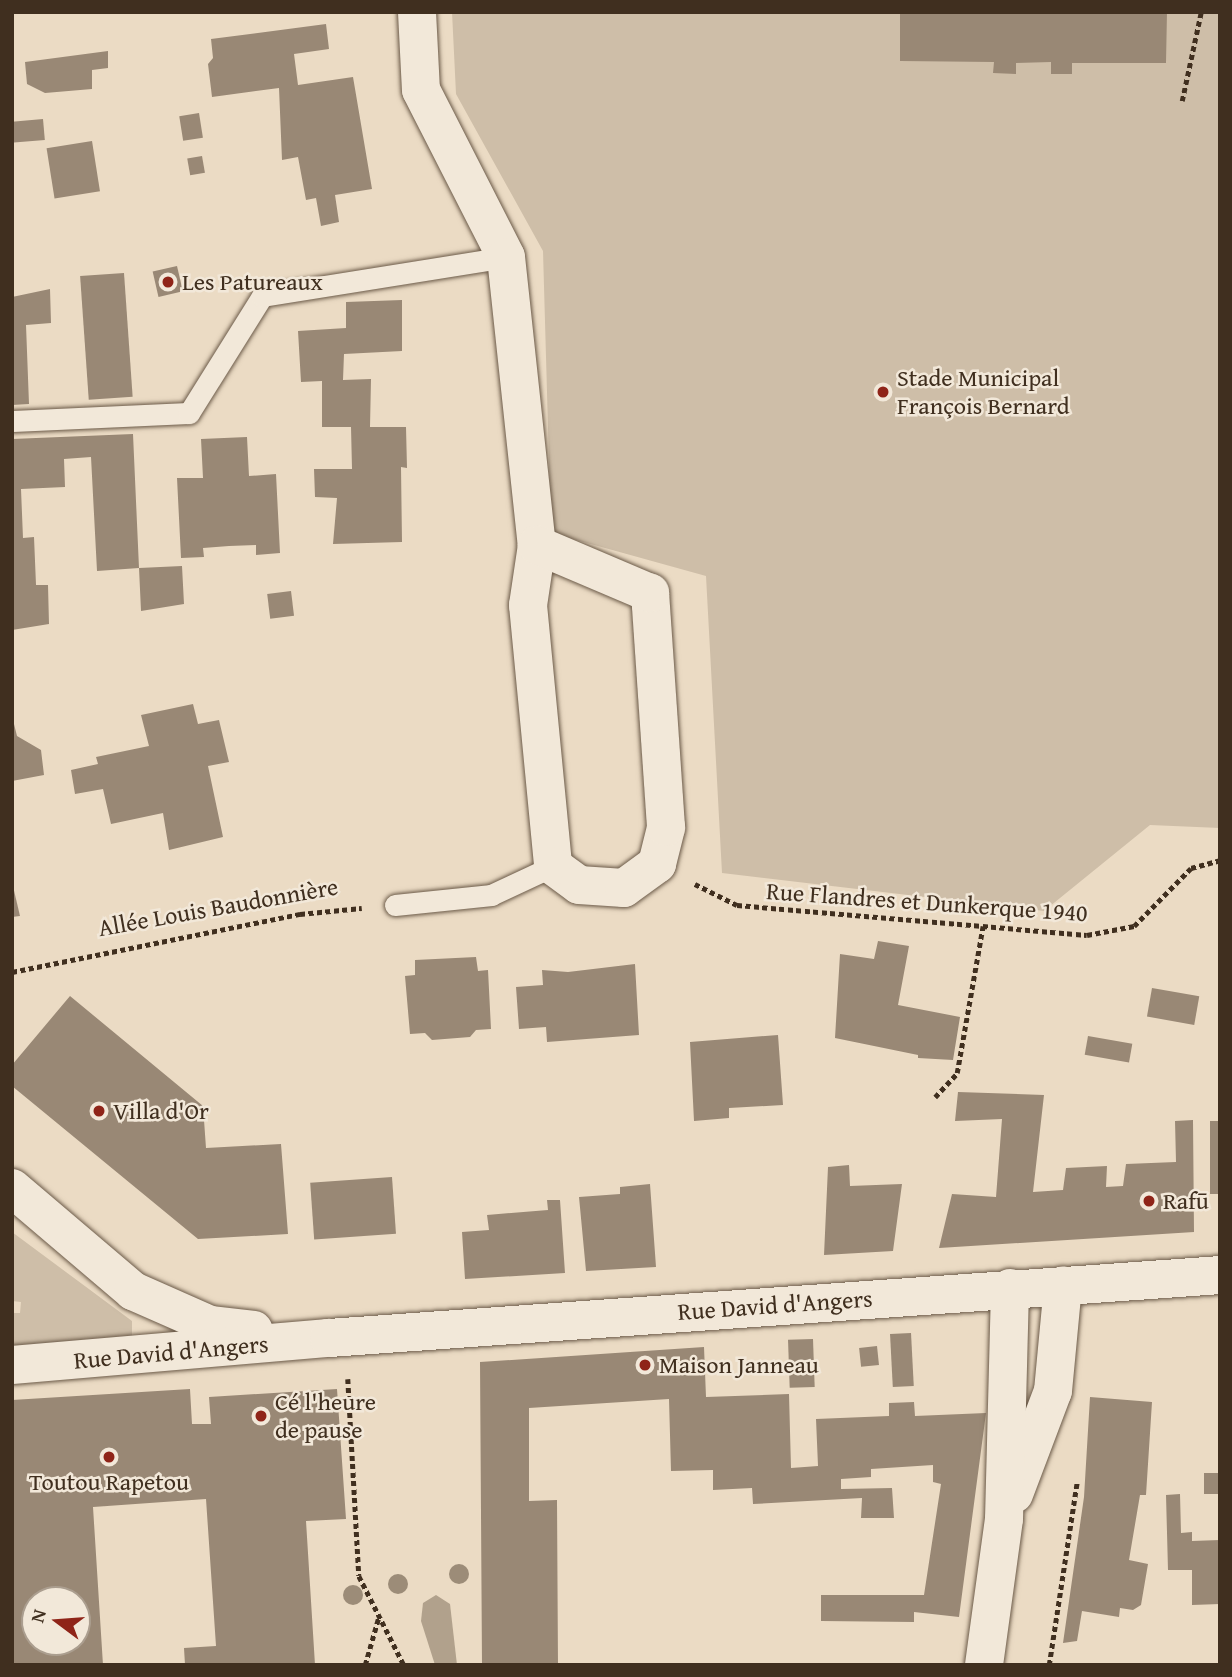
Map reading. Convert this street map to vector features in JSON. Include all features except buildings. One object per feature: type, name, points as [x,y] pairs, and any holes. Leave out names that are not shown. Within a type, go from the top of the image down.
[{"type":"street","points":[[417,12],[421,90],[506,257],[537,545],[528,605],[552,866],[579,885],[624,888],[657,864],[666,827],[650,593],[537,545]]},
{"type":"street","name":"Rue David d'Angers","points":[[12,1188],[133,1291],[171,1311],[210,1325],[338,1337]]},
{"type":"street","name":"Rue David d'Angers","points":[[12,1366],[338,1337],[1220,1275]]},
{"type":"street","points":[[1004,1519],[1053,1391],[1063,1284]]},
{"type":"street","points":[[984,1665],[1004,1519],[1010,1288]]},
{"type":"lane","points":[[12,421],[189,413],[262,296],[506,257]]},
{"type":"lane","points":[[395,905],[491,895],[552,866]]},
{"type":"path","points":[[1182,101],[1201,12]]},
{"type":"path","name":"Rue Flandres et Dunkerque 1940","points":[[657,864],[737,905],[1087,935],[1134,926],[1191,868],[1220,860]]},
{"type":"path","name":"Allée Louis Baudonnière","points":[[12,972],[300,914],[395,905]]},
{"type":"path","points":[[935,1097],[957,1073],[984,926]]},
{"type":"path","points":[[338,1337],[359,1576],[404,1665]]},
{"type":"path","points":[[1049,1665],[1077,1481]]},
{"type":"path","points":[[365,1665],[379,1615]]},
{"type":"shaded area","name":"Stade Municipal François Bernard","points":[[452,12],[1220,12],[1220,828],[1150,825],[1044,911],[722,873],[706,576],[551,533],[543,251],[456,94]]},
{"type":"shaded area","points":[[12,1232],[132,1321],[132,1336],[12,1351],[12,1313],[20,1313],[21,1302],[12,1301]]},
{"type":"shaded area","points":[[436,1595],[450,1604],[457,1665],[435,1665],[421,1621],[423,1603]]},
{"type":"place","name":"Les Patureaux","points":[[168,282]]},
{"type":"place","name":"Stade Municipal François Bernard","points":[[883,392]]},
{"type":"place","name":"Villa d'Or","points":[[99,1111]]},
{"type":"place","name":"Rafū","points":[[1149,1201]]},
{"type":"place","name":"Maison Janneau","points":[[645,1365]]},
{"type":"place","name":"Cé l'heure de pause","points":[[261,1416]]},
{"type":"place","name":"Toutou Rapetou","points":[[109,1457]]}]
